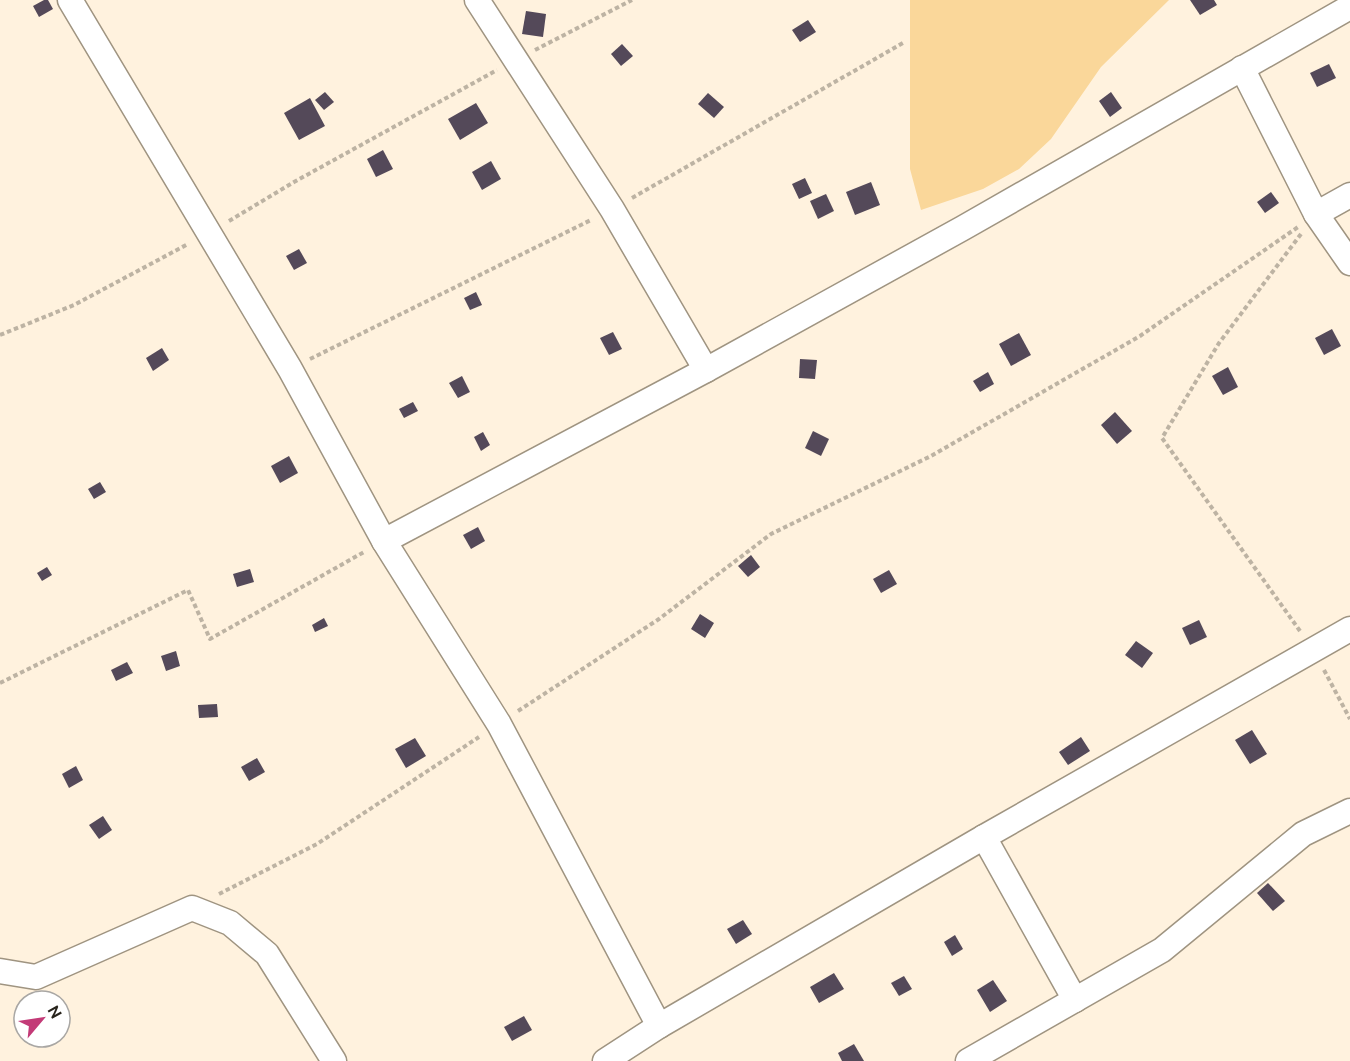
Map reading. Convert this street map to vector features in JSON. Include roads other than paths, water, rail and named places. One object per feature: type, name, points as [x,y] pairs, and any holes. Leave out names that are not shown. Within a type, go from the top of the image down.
[{"type":"street","points":[[70,0],[291,369],[384,541],[499,724],[659,1026]]},
{"type":"street","points":[[477,0],[514,61],[612,209],[706,370]]},
{"type":"street","points":[[384,541],[706,370],[963,228],[1350,7]]},
{"type":"street","points":[[1242,68],[1316,214],[1350,263]]},
{"type":"street","points":[[1316,214],[1350,195]]},
{"type":"street","points":[[605,1061],[659,1026],[984,837],[1314,651],[1350,628]]},
{"type":"street","points":[[968,1061],[1162,950],[1303,834],[1350,811]]},
{"type":"street","points":[[984,837],[1075,1000]]},
{"type":"street","points":[[0,971],[36,977],[192,908],[230,923],[267,954],[334,1061]]}]
